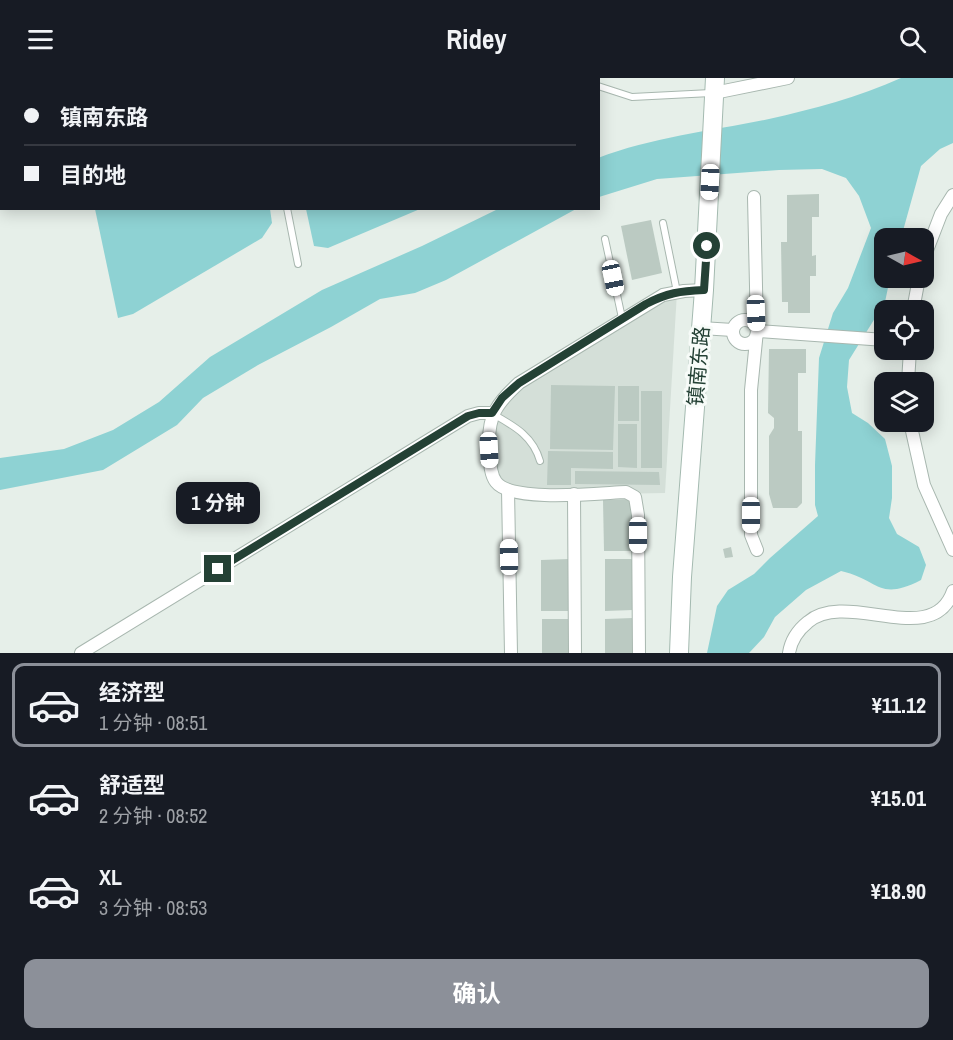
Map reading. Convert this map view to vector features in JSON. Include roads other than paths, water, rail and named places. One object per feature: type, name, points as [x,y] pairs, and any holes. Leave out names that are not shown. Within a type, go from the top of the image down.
[{"type":"street","points":[[714,91],[788,78]]},
{"type":"street","name":"镇南东路","points":[[679,653],[682,577],[704,290],[714,91]]},
{"type":"street","points":[[934,232],[941,214],[953,195]]},
{"type":"street","points":[[754,197],[757,331],[751,390],[751,536],[757,550]]},
{"type":"street","points":[[639,653],[638,515],[634,497],[626,492],[524,495],[508,490],[496,482],[490,467],[488,432],[492,413],[502,398],[519,383],[663,295],[704,290]]},
{"type":"street","points":[[745,320],[754,325],[757,331],[754,339],[744,344],[734,338],[733,330],[738,322],[745,320]]},
{"type":"street","points":[[701,328],[733,330]]},
{"type":"street","points":[[757,331],[874,339]]},
{"type":"street","points":[[81,653],[468,416],[492,413]]},
{"type":"street","points":[[912,432],[924,485],[953,550]]},
{"type":"street","points":[[508,490],[511,653]]},
{"type":"street","points":[[574,494],[575,653]]},
{"type":"street","points":[[789,653],[801,627],[822,613],[834,610],[911,619],[922,618],[934,614],[944,606],[953,591]]},
{"type":"lane","points":[[600,87],[632,97],[714,91]]},
{"type":"lane","points":[[287,210],[298,264]]},
{"type":"lane","points":[[663,223],[677,292]]},
{"type":"lane","points":[[605,239],[622,318]]},
{"type":"lane","points":[[492,413],[522,431],[536,448],[540,461]]},
{"type":"water","points":[[901,78],[953,78],[953,143],[940,149],[921,166],[904,228],[874,228],[874,288],[888,288],[885,300],[874,300],[874,320],[849,360],[847,387],[852,413],[868,423],[874,429],[874,432],[878,432],[885,439],[892,466],[892,498],[889,518],[897,534],[919,547],[926,565],[921,580],[896,589],[880,587],[841,571],[806,590],[775,617],[764,637],[749,653],[707,653],[717,606],[728,590],[754,574],[818,516],[815,505],[815,465],[819,358],[833,313],[848,288],[871,228],[859,196],[846,178],[822,169],[657,179],[600,197],[600,157],[640,145],[769,119],[852,97]]},
{"type":"water","points":[[95,210],[270,210],[272,223],[262,238],[133,314],[118,318]]},
{"type":"water","points":[[306,210],[418,210],[328,248],[314,246]]},
{"type":"water","points":[[496,210],[574,210],[446,280],[415,293],[380,299],[258,365],[203,398],[177,425],[103,470],[0,490],[0,458],[64,449],[113,430],[159,402],[210,357],[322,290],[422,246]]}]
